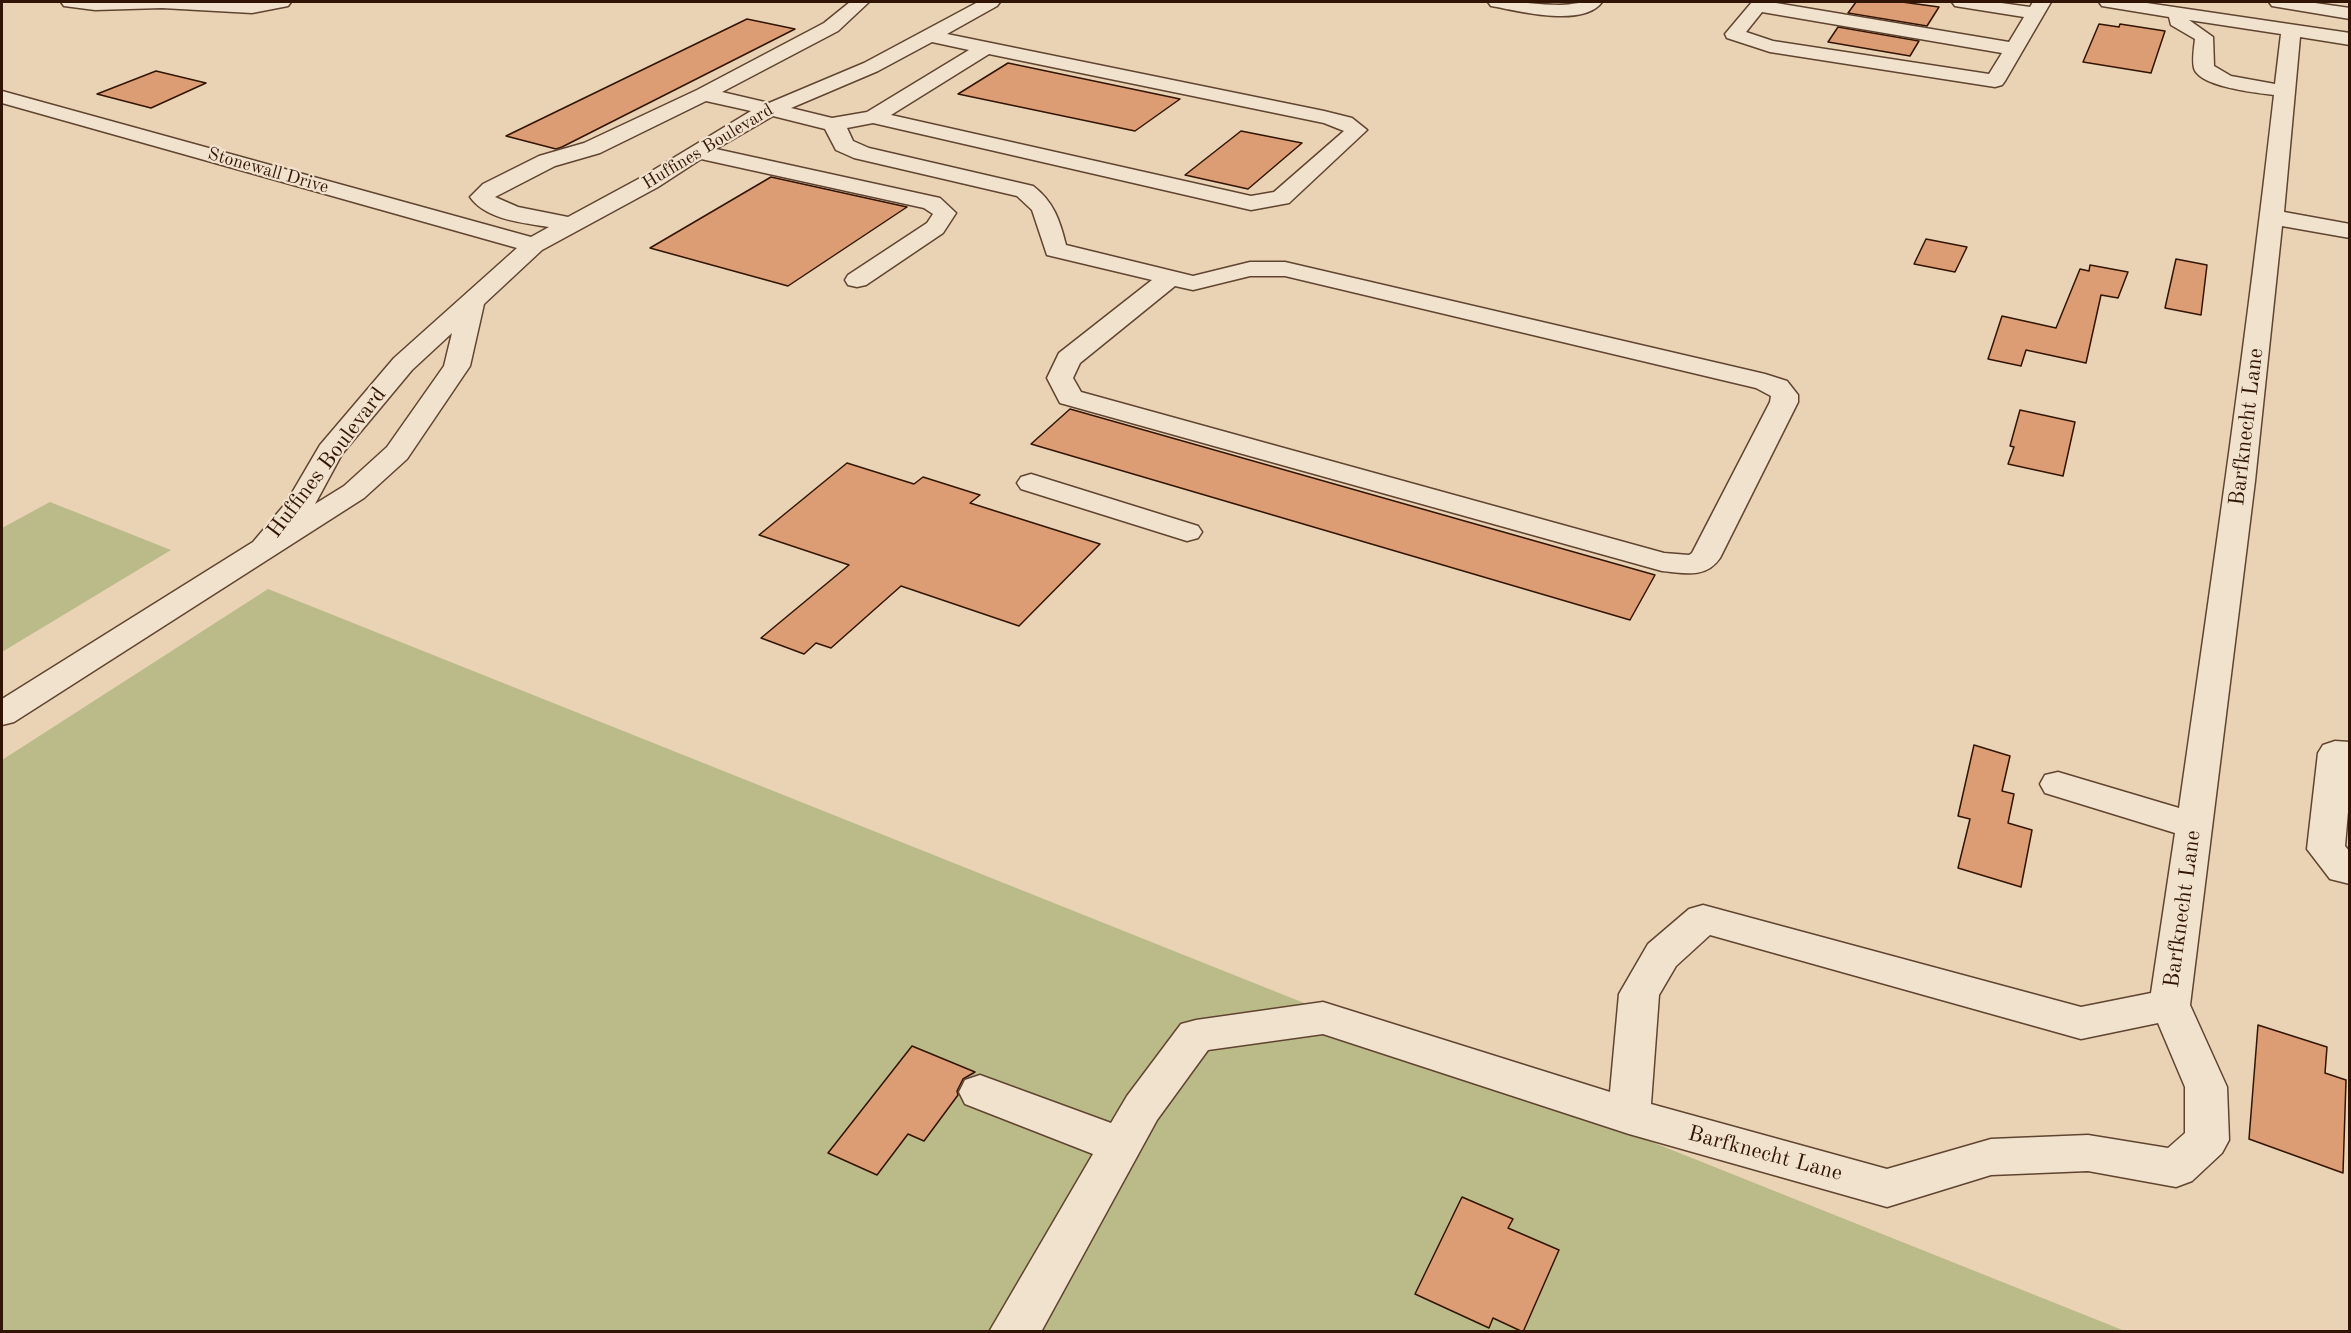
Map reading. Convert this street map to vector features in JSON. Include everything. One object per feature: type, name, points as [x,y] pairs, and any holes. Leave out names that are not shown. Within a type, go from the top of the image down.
[{"type":"street","points":[[70,2],[95,5],[162,3],[225,8],[252,8],[282,2]]},
{"type":"street","points":[[573,225],[514,213],[486,203],[481,197],[491,189],[547,161],[592,148],[704,94],[831,27],[860,2]]},
{"type":"street","name":"Huffines Boulevard","points":[[261,552],[299,506],[330,451],[403,364],[534,245],[700,152],[734,129],[767,111],[871,67],[991,2]]},
{"type":"street","points":[[1497,2],[1562,10],[1588,7],[1593,2]]},
{"type":"street","points":[[1961,2],[2038,7],[1995,81],[1770,46],[1734,34],[1759,4],[2014,48]]},
{"type":"street","points":[[2108,2],[2179,12],[2280,15],[2349,14]]},
{"type":"street","points":[[2179,12],[2178,21],[2204,37],[2204,69],[2225,81],[2284,91]]},
{"type":"street","points":[[2280,15],[2349,39]]},
{"type":"street","name":"Barfknecht Lane","points":[[1013,1332],[1019,1326],[1142,1108],[1196,1036],[1323,1018],[1629,1116],[1887,1188],[1991,1157],[2088,1153],[2176,1168],[2207,1140],[2206,1087],[2170,1005],[2241,481],[2272,217],[2284,91],[2280,15]]},
{"type":"street","points":[[873,117],[1251,203],[1281,198],[1357,130],[1345,122],[1324,117],[931,36]]},
{"type":"street","points":[[704,94],[767,111],[832,124],[873,117],[987,47]]},
{"type":"street","name":"Stonewall Drive","points":[[2,97],[534,245]]},
{"type":"street","points":[[832,124],[839,132],[844,145],[849,149],[1025,190],[1046,209],[1055,250],[1193,283],[1250,269],[1285,269],[1765,382],[1778,387],[1785,395],[1784,402],[1705,558],[1695,565],[1662,562],[1070,397],[1060,378],[1068,360],[1170,278]]},
{"type":"street","points":[[700,152],[932,203],[945,213],[935,228],[857,280]]},
{"type":"street","points":[[2272,217],[2349,231]]},
{"type":"street","name":"Huffines Boulevard","points":[[2,714],[354,492],[397,453],[457,366],[472,301]]},
{"type":"street","points":[[1032,483],[1187,532]]},
{"type":"street","points":[[2349,754],[2335,753],[2326,849],[2343,869],[2349,871]]},
{"type":"street","points":[[2058,783],[2195,826]]},
{"type":"street","points":[[1629,1116],[1639,994],[1662,955],[1703,919],[2081,1023],[2170,1005]]},
{"type":"street","points":[[980,1092],[1072,1130],[1121,1145]]},
{"type":"green space","points":[[50,502],[171,550],[2,652],[2,528]]},
{"type":"green space","points":[[268,589],[2125,1331],[2,1331],[2,760]]},
{"type":"building","points":[[1856,2],[1902,2],[1939,7],[1927,26],[1848,13]]},
{"type":"building","points":[[747,19],[795,29],[562,147],[556,149],[506,136]]},
{"type":"building","points":[[2099,24],[2119,27],[2120,24],[2165,31],[2151,73],[2083,62]]},
{"type":"building","points":[[1838,27],[1919,41],[1910,56],[1828,42]]},
{"type":"building","points":[[1008,63],[1180,99],[1135,131],[958,94]]},
{"type":"building","points":[[156,71],[206,83],[151,108],[97,94]]},
{"type":"building","points":[[1241,131],[1302,143],[1248,189],[1185,175]]},
{"type":"building","points":[[771,177],[907,207],[788,286],[650,248]]},
{"type":"building","points":[[1926,239],[1967,247],[1955,272],[1914,264]]},
{"type":"building","points":[[2176,259],[2207,265],[2201,315],[2165,308]]},
{"type":"building","points":[[2090,265],[2128,272],[2118,298],[2101,295],[2086,363],[2026,350],[2021,366],[1988,359],[2002,316],[2056,328],[2080,269],[2089,271]]},
{"type":"building","points":[[1070,409],[1655,575],[1630,620],[1031,444]]},
{"type":"building","points":[[2020,410],[2075,422],[2063,476],[2008,464],[2014,447],[2010,446]]},
{"type":"building","points":[[847,463],[914,484],[923,477],[980,495],[970,503],[1100,544],[1019,626],[901,586],[831,648],[816,643],[804,654],[761,638],[849,565],[759,535]]},
{"type":"building","points":[[1974,745],[2010,756],[2002,791],[2014,794],[2008,823],[2032,830],[2021,887],[1958,868],[1970,819],[1958,816]]},
{"type":"building","points":[[2258,1025],[2327,1047],[2325,1073],[2346,1080],[2343,1173],[2249,1139]]},
{"type":"building","points":[[912,1046],[975,1072],[963,1079],[957,1091],[958,1095],[924,1141],[908,1134],[877,1175],[828,1153]]},
{"type":"building","points":[[1462,1197],[1513,1219],[1508,1228],[1559,1250],[1523,1332],[1493,1318],[1489,1328],[1415,1294]]}]
